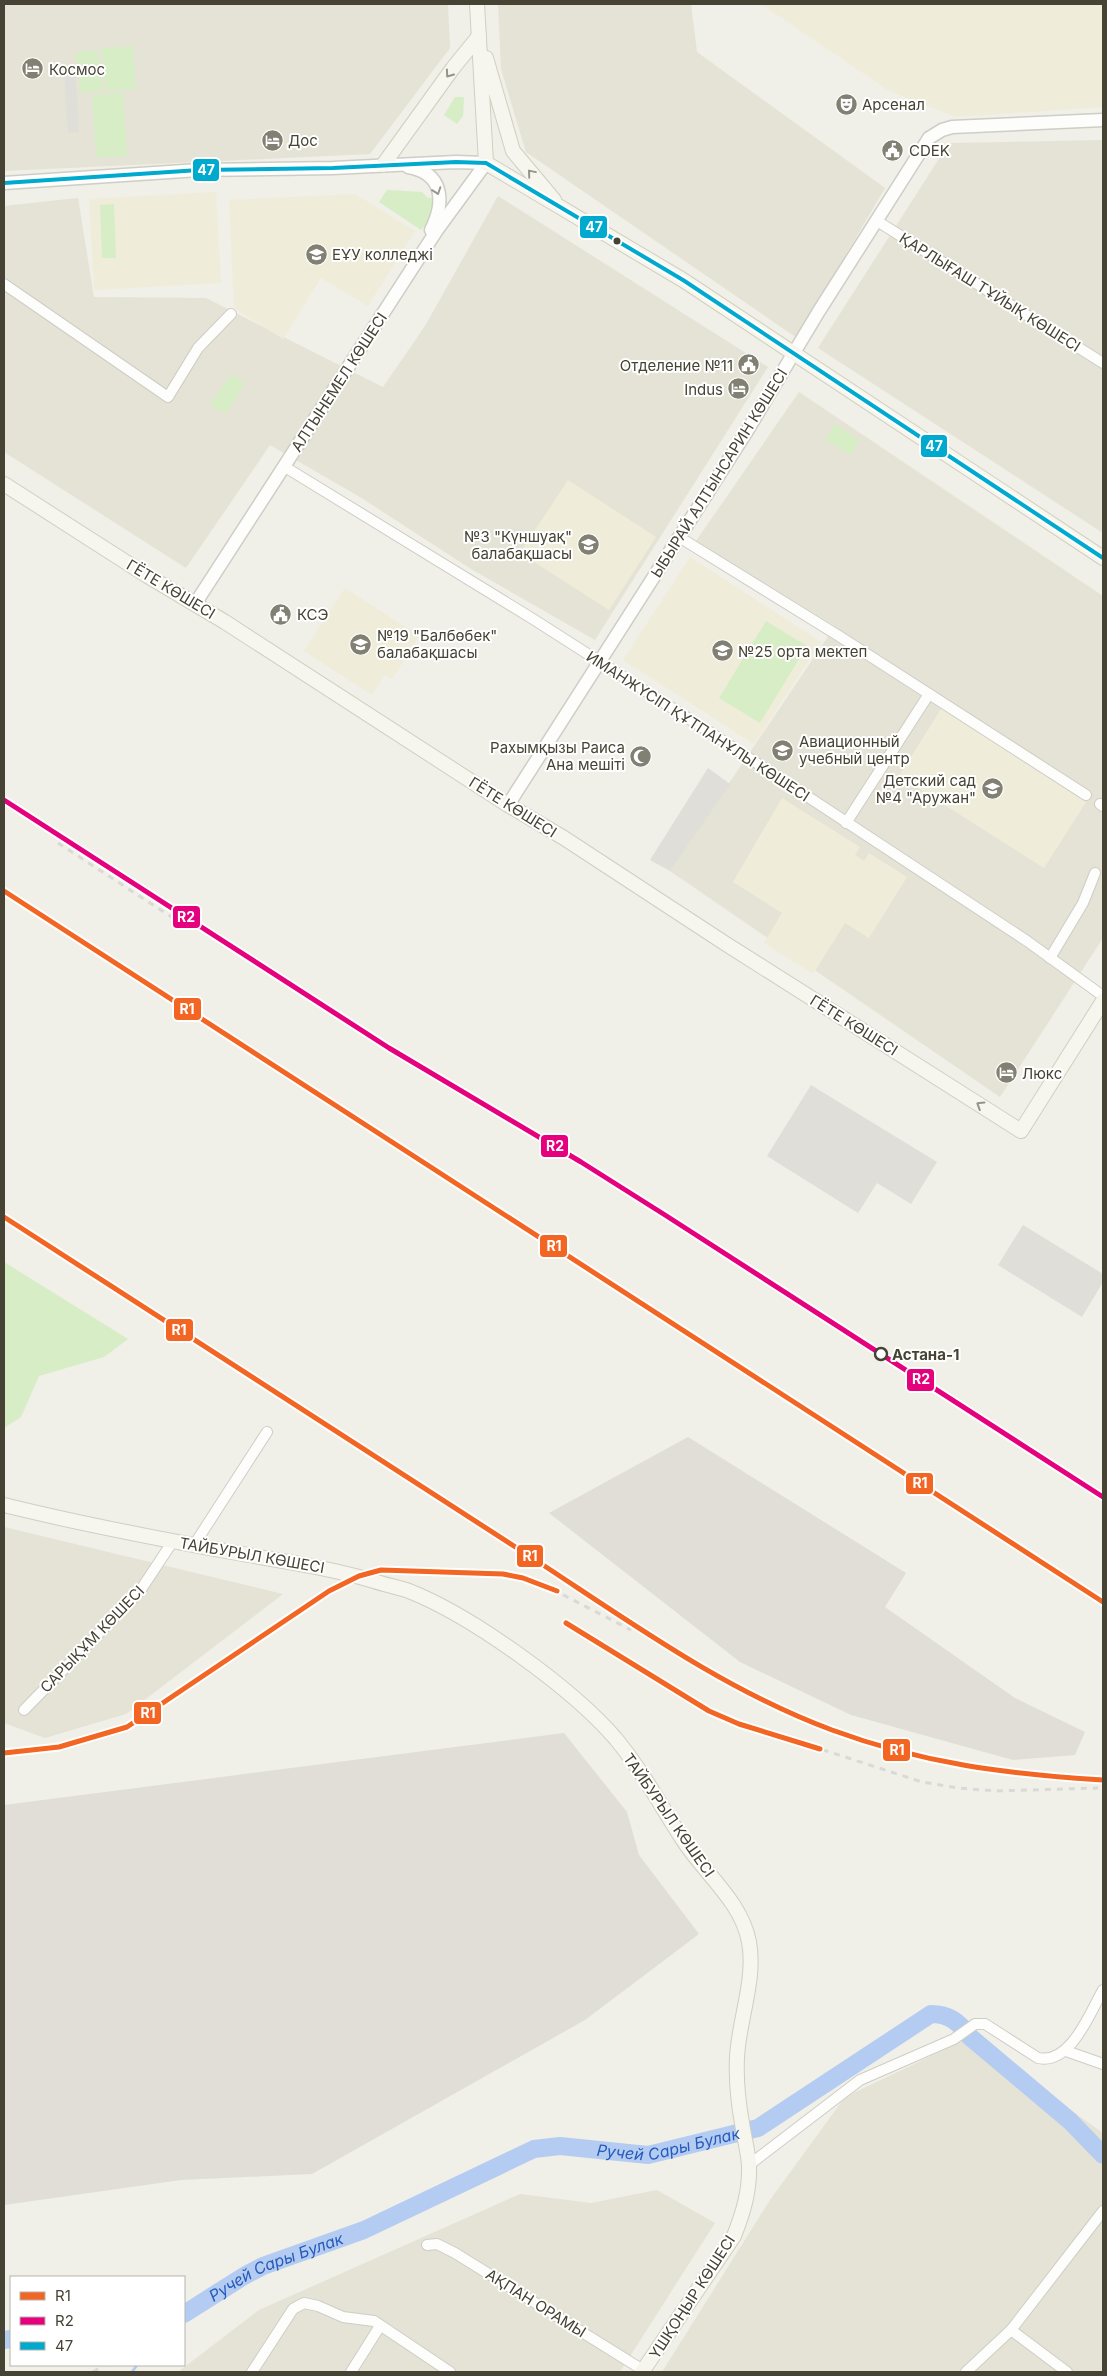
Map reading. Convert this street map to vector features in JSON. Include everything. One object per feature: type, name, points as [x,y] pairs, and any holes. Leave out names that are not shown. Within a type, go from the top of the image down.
[{"type":"main road","points":[[477,4],[486,163],[562,210],[621,242],[683,280],[1103,558]]},
{"type":"main road","points":[[383,165],[453,68],[479,36]]},
{"type":"main road","points":[[479,36],[513,151],[562,210]]},
{"type":"main road","name":"ГЁТЕ КӨШЕСІ","points":[[4,484],[1021,1130],[1103,1000]]},
{"type":"main road","name":"ТАЙБУРЫЛ КӨШЕСІ","points":[[4,1505],[194,1545],[339,1571],[408,1591],[448,1611],[496,1640],[580,1704],[614,1738],[648,1781],[684,1842],[732,1904],[744,1924]]},
{"type":"main road","name":"ҮШҚОҢЫР КӨШЕСІ","points":[[642,2371],[734,2236],[744,2211],[748,2189],[749,2165],[737,2080],[738,2046],[751,1959],[750,1946],[744,1924]]},
{"type":"street","name":"ЫБЫРАЙ АЛТЫНСАРИН КӨШЕСІ","points":[[508,804],[679,537],[929,138],[942,130],[952,127],[1103,120]]},
{"type":"street","points":[[4,183],[199,170],[486,163]]},
{"type":"street","name":"АЛТЫНЕМЕЛ КӨШЕСІ","points":[[195,604],[417,260],[486,163]]},
{"type":"street","points":[[383,165],[417,169],[428,174],[438,190],[441,202],[437,218],[417,260]]},
{"type":"street","name":"ҚАРЛЫҒАШ ТҰЙЫҚ КӨШЕСІ","points":[[877,221],[1103,363]]},
{"type":"street","points":[[4,284],[168,397],[198,348],[231,314]]},
{"type":"street","name":"ИМАНЖҮСІП ҚҰТПАНҰЛЫ КӨШЕСІ","points":[[285,467],[599,661],[1050,958],[1103,996]]},
{"type":"street","points":[[679,537],[1086,795]]},
{"type":"street","points":[[846,823],[929,694]]},
{"type":"street","points":[[1050,958],[1083,903],[1096,873]]},
{"type":"street","points":[[194,1545],[267,1432]]},
{"type":"street","name":"САРЫҚҰМ КӨШЕСІ","points":[[24,1710],[140,1591],[174,1541]]},
{"type":"street","points":[[749,2165],[860,2080],[954,2038],[975,2024],[985,2024],[1038,2058],[1045,2058],[1066,2051],[1075,2040],[1103,1990]]},
{"type":"street","points":[[1066,2051],[1103,2064]]},
{"type":"street","points":[[966,2372],[1011,2330],[1103,2211]]},
{"type":"street","name":"АҚПАН ОРАМЫ","points":[[427,2245],[437,2244],[455,2253],[642,2371]]},
{"type":"street","points":[[252,2372],[293,2309],[304,2303],[318,2306],[343,2317],[374,2321],[450,2372]]},
{"type":"street","points":[[351,2372],[380,2326]]},
{"type":"street","points":[[1011,2330],[1067,2372]]},
{"type":"shaded area","points":[[4,4],[448,4],[450,48],[370,154],[4,171]]},
{"type":"shaded area","points":[[498,4],[691,4],[697,52],[885,188],[797,338],[526,152],[501,69]]},
{"type":"shaded area","points":[[761,4],[1103,4],[1103,107],[956,117],[888,90]]},
{"type":"shaded area","points":[[64,69],[75,69],[79,132],[68,133]]},
{"type":"shaded area","points":[[1103,140],[1103,533],[818,348],[949,143]]},
{"type":"shaded area","points":[[216,192],[221,283],[94,290],[89,199]]},
{"type":"shaded area","name":"ЕҰУ колледжі","points":[[355,194],[415,231],[368,306],[321,278],[283,339],[234,308],[229,200]]},
{"type":"shaded area","points":[[498,196],[768,367],[595,640],[471,569],[360,497],[270,445],[186,568],[4,452],[4,206],[78,198],[94,297],[206,298],[383,387],[425,326]]},
{"type":"shaded area","points":[[799,392],[1103,596],[1103,938],[1000,1097],[670,871],[835,626],[696,541]]},
{"type":"shaded area","name":"№3 \"Күншуақ\" балабақшасы","points":[[568,480],[656,537],[609,610],[520,553]]},
{"type":"shaded area","name":"№25 орта мектеп","points":[[690,557],[821,642],[754,744],[623,660]]},
{"type":"shaded area","name":"№19 \"Балбөбек\" балабақшасы","points":[[345,588],[419,636],[392,679],[385,675],[372,695],[304,651]]},
{"type":"shaded area","name":"Детский сад №4 \"Аружан\"","points":[[941,709],[1086,802],[1044,868],[899,776]]},
{"type":"shaded area","points":[[708,768],[730,784],[670,871],[650,860]]},
{"type":"shaded area","points":[[782,798],[860,847],[855,855],[864,861],[869,853],[907,877],[869,938],[845,923],[813,974],[764,943],[782,913],[733,882]]},
{"type":"shaded area","points":[[811,1085],[937,1162],[911,1204],[877,1183],[858,1213],[767,1156]]},
{"type":"shaded area","points":[[1023,1225],[1103,1274],[1103,1282],[1082,1317],[998,1265]]},
{"type":"shaded area","points":[[688,1437],[906,1573],[885,1607],[1015,1698],[1085,1732],[1075,1755],[1013,1760],[851,1715],[740,1662],[549,1513]]},
{"type":"shaded area","points":[[4,1527],[283,1594],[126,1714],[45,1738],[4,1723]]},
{"type":"shaded area","points":[[564,1733],[627,1812],[639,1855],[699,1934],[585,2020],[312,2174],[181,2180],[4,2205],[4,1805]]},
{"type":"shaded area","points":[[969,2038],[1103,2133],[1103,2372],[662,2372],[770,2200],[845,2097]]},
{"type":"shaded area","points":[[657,2190],[715,2223],[620,2372],[178,2372],[259,2310],[520,2194],[591,2203]]},
{"type":"green space","points":[[133,46],[136,89],[105,91],[102,48]]},
{"type":"green space","points":[[98,50],[102,91],[80,93],[76,52]]},
{"type":"green space","points":[[123,93],[127,156],[96,158],[92,95]]},
{"type":"green space","points":[[455,97],[464,97],[463,116],[457,124],[444,115]]},
{"type":"green space","points":[[387,190],[422,192],[428,198],[435,197],[436,213],[421,230],[379,202]]},
{"type":"green space","points":[[114,204],[116,258],[102,258],[100,205]]},
{"type":"green space","points":[[231,374],[245,384],[225,414],[210,405]]},
{"type":"green space","points":[[835,424],[860,440],[850,455],[825,439]]},
{"type":"green space","points":[[766,621],[807,646],[760,723],[719,698]]},
{"type":"green space","points":[[4,1262],[128,1339],[104,1357],[39,1376],[21,1417],[4,1428]]},
{"type":"waterway","name":"Ручей Сары Булак","points":[[185,2313],[263,2266],[364,2230],[534,2149],[560,2146],[648,2155],[758,2128],[931,2014],[943,2015],[957,2023],[969,2036],[1070,2121],[1103,2155]]},
{"type":"waterway","name":"Ручей Сары Булак","points":[[4,2340],[10,2339]]},
{"type":"waterway","points":[[132,2372],[136,2366]]},
{"type":"railway","points":[[58,843],[173,918]]},
{"type":"railway","points":[[4,891],[1103,1602]]},
{"type":"railway","points":[[4,1217],[670,1648],[749,1693],[790,1713],[832,1730],[900,1751],[966,1766],[999,1771],[1103,1780]]},
{"type":"railway","points":[[4,1753],[59,1747],[127,1727],[329,1591],[359,1576],[381,1570],[503,1574],[546,1586],[631,1630]]},
{"type":"railway","points":[[566,1623],[689,1700],[725,1718],[922,1782],[958,1788],[996,1791],[1098,1788]]},
{"type":"railway","points":[[93,2372],[102,2366]]},
{"type":"transit line","name":"47","points":[[4,183],[199,170],[333,168],[456,162],[486,163],[683,280],[1103,558]]},
{"type":"transit line","name":"R2","points":[[4,800],[389,1048],[581,1162],[665,1215],[1103,1497]]},
{"type":"transit line","name":"R1","points":[[4,891],[1103,1602]]},
{"type":"transit line","name":"R1","points":[[4,1217],[670,1648],[749,1693],[790,1713],[832,1730],[900,1751],[966,1766],[999,1771],[1103,1780]]},
{"type":"transit line","name":"R1","points":[[4,1753],[59,1747],[127,1727],[329,1591],[359,1576],[381,1570],[503,1574],[523,1578],[557,1591]]},
{"type":"transit line","name":"R1","points":[[566,1623],[709,1711],[739,1724],[820,1749]]},
{"type":"place","name":"Космос","points":[[33,69]]},
{"type":"place","name":"Арсенал","points":[[846,104]]},
{"type":"place","name":"Дос","points":[[272,140]]},
{"type":"place","name":"CDEK","points":[[893,150]]},
{"type":"place","name":"ЕҰУ колледжі","points":[[316,254]]},
{"type":"place","name":"Отделение №11","points":[[749,365]]},
{"type":"place","name":"Indus","points":[[739,389]]},
{"type":"place","name":"№3 \"Күншуақ\" балабақшасы","points":[[588,545]]},
{"type":"place","name":"КСЭ","points":[[281,614]]},
{"type":"place","name":"№19 \"Балбөбек\" балабақшасы","points":[[361,644]]},
{"type":"place","name":"№25 орта мектеп","points":[[722,651]]},
{"type":"place","name":"Авиационный учебный центр","points":[[783,750]]},
{"type":"place","name":"Рахымқызы Раиса Ана мешіті","points":[[641,756]]},
{"type":"place","name":"Детский сад №4 \"Аружан\"","points":[[992,789]]},
{"type":"place","name":"Люкс","points":[[1006,1073]]},
{"type":"place","name":"Астана-1","points":[[881,1354]]}]
